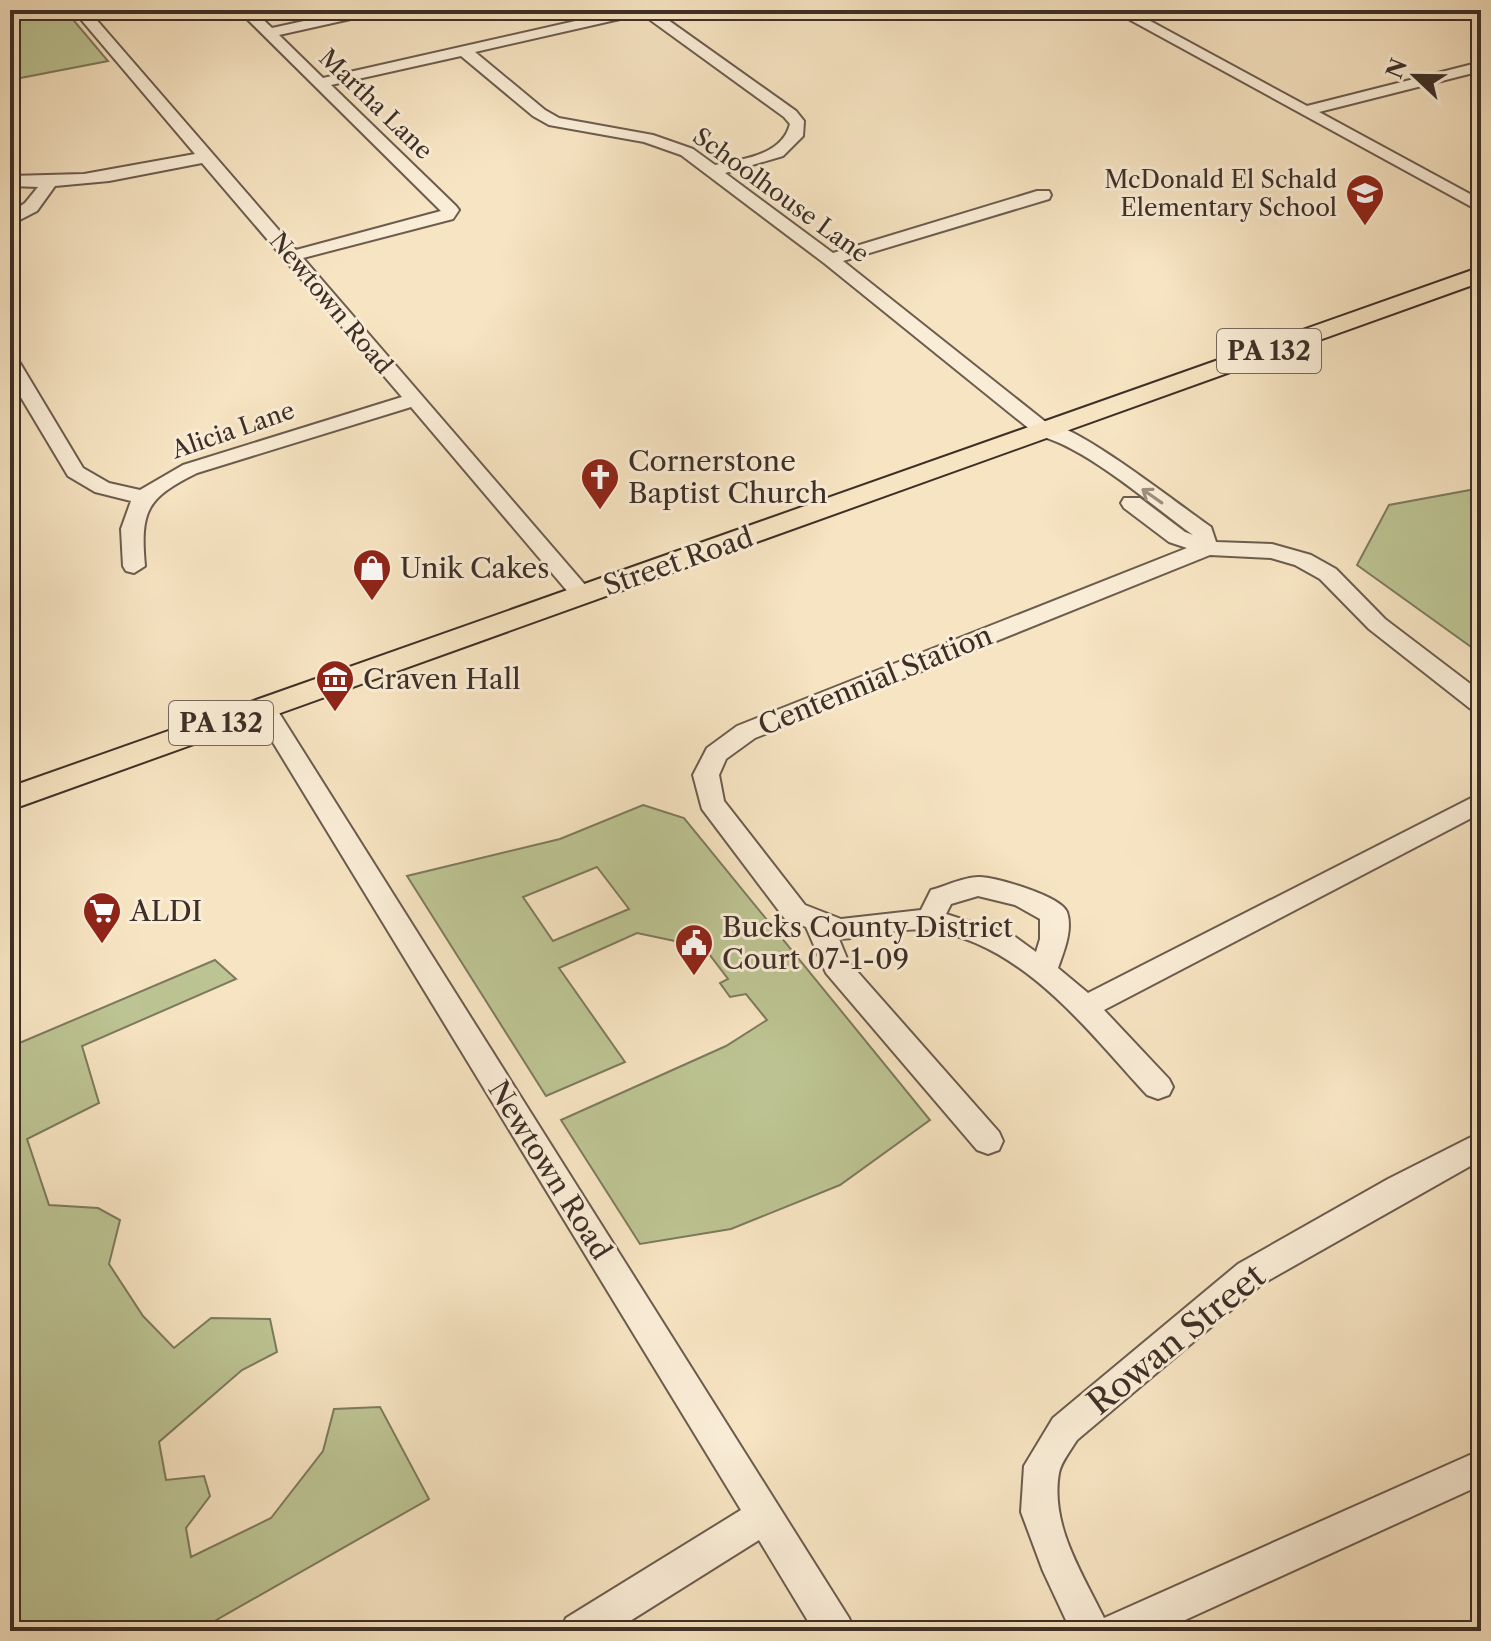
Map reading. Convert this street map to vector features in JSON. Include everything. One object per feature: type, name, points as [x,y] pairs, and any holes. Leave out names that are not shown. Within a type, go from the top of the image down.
[{"type":"main road","name":"Street Road","points":[[10,799],[1481,274]]},
{"type":"street","name":"Martha Lane","points":[[245,10],[450,210],[447,215],[292,256]]},
{"type":"street","points":[[268,33],[373,10]]},
{"type":"street","points":[[320,83],[644,10],[790,114],[798,124],[794,139],[778,151],[711,171]]},
{"type":"street","points":[[1119,10],[1481,207]]},
{"type":"street","name":"Newtown Road","points":[[88,11],[206,157],[582,594]]},
{"type":"street","name":"Schoolhouse Lane","points":[[464,51],[539,113],[555,122],[660,142],[687,152],[830,259],[1046,430],[1066,453],[1177,537],[1207,548]]},
{"type":"street","points":[[1305,111],[1481,66]]},
{"type":"street","points":[[10,181],[49,183],[127,175],[206,157]]},
{"type":"street","points":[[10,220],[31,207],[49,183]]},
{"type":"street","points":[[1459,194],[1481,188]]},
{"type":"street","points":[[830,259],[1043,195]]},
{"type":"street","points":[[10,363],[75,472],[102,488],[144,497],[130,526],[134,566]]},
{"type":"street","name":"Alicia Lane","points":[[144,497],[156,486],[190,469],[413,400]]},
{"type":"street","name":"Centennial Station","points":[[1158,1087],[1085,1007],[1043,970],[1004,943],[930,919],[840,929],[795,912],[711,803],[706,775],[716,754],[746,732],[772,721],[1207,548],[1272,551],[1303,560],[1328,574],[1387,632],[1481,704]]},
{"type":"street","name":"Newtown Road","points":[[264,708],[836,1631]]},
{"type":"street","points":[[1085,1007],[1481,802]]},
{"type":"street","points":[[930,919],[941,897],[978,886],[1023,897],[1054,914],[1054,939],[1043,970]]},
{"type":"street","points":[[817,920],[836,966],[988,1141]]},
{"type":"street","name":"Rowan Street","points":[[1091,1631],[1056,1558],[1039,1512],[1042,1466],[1065,1429],[1250,1274],[1399,1188],[1481,1145]]},
{"type":"street","points":[[1118,1631],[1481,1467]]},
{"type":"street","points":[[579,1631],[763,1517]]},
{"type":"green space","points":[[10,10],[65,10],[108,61],[10,80]]},
{"type":"green space","points":[[1481,488],[1481,654],[1357,565],[1389,505]]},
{"type":"green space","points":[[643,805],[684,818],[930,1120],[840,1185],[731,1229],[640,1244],[561,1120],[726,1046],[767,1020],[746,994],[730,997],[720,983],[728,979],[709,954],[700,958],[689,944],[637,933],[559,968],[625,1062],[546,1096],[407,876],[560,839]],"holes":[[[597,867],[629,909],[553,941],[523,897]]]},
{"type":"green space","points":[[215,960],[236,979],[82,1046],[99,1103],[27,1139],[49,1205],[98,1208],[120,1220],[109,1264],[143,1316],[174,1348],[211,1318],[270,1319],[277,1352],[242,1370],[159,1442],[166,1480],[204,1476],[210,1496],[186,1528],[191,1557],[271,1518],[323,1451],[334,1409],[380,1407],[429,1499],[197,1631],[10,1631],[10,1047]]},
{"type":"place","name":"McDonald El Schald Elementary School","points":[[1365,227]]},
{"type":"place","name":"Cornerstone Baptist Church","points":[[600,511]]},
{"type":"place","name":"Unik Cakes","points":[[372,602]]},
{"type":"place","name":"Craven Hall","points":[[335,713]]},
{"type":"place","name":"ALDI","points":[[102,945]]},
{"type":"place","name":"Bucks County District Court 07-1-09","points":[[694,977]]}]
